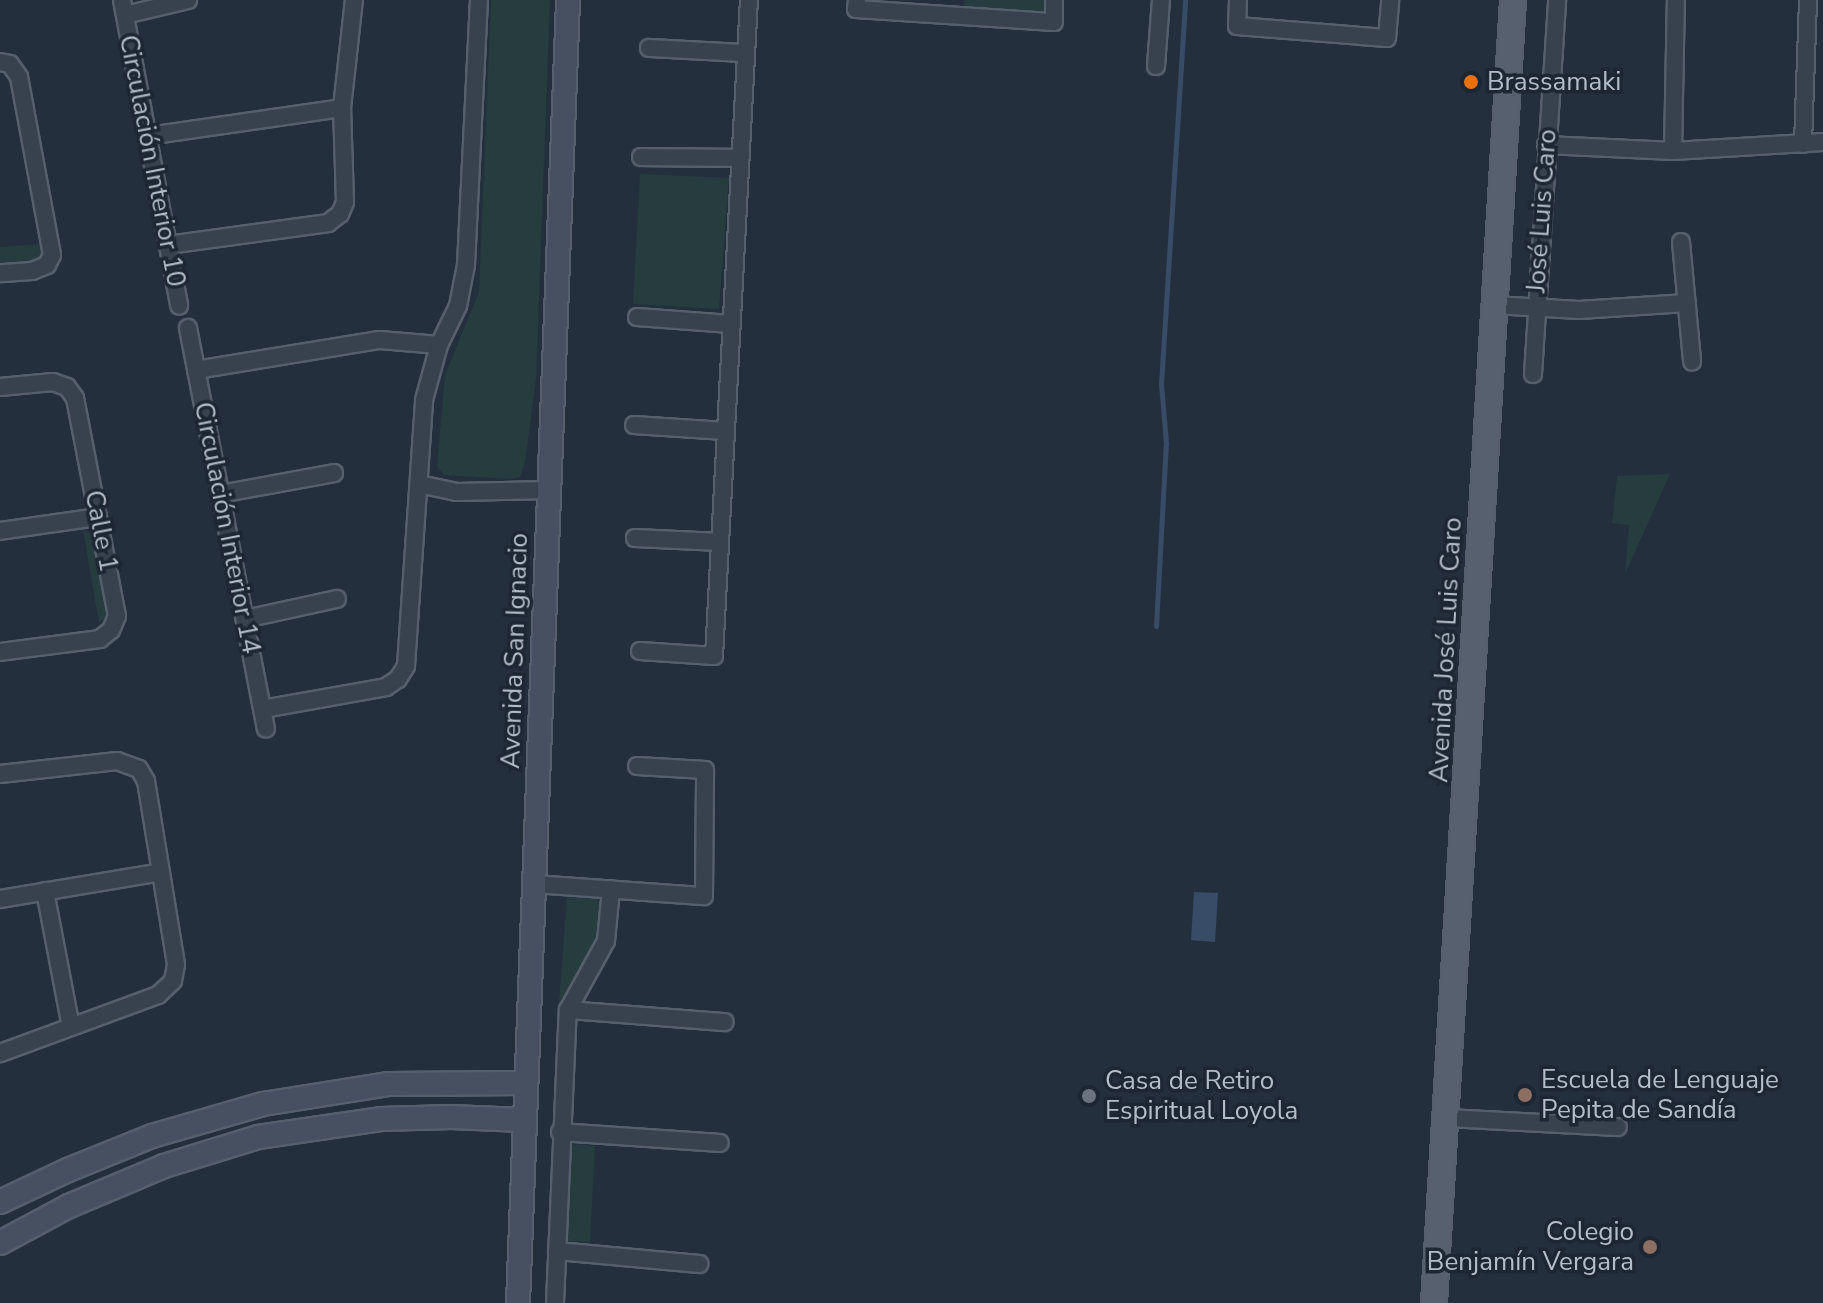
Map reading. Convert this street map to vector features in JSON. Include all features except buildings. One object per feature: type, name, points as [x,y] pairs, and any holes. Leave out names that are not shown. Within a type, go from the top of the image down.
[{"type":"main road","name":"Avenida San Ignacio","points":[[518,1303],[522,1120],[535,884],[568,0]]},
{"type":"main road","name":"Avenida José Luis Caro","points":[[1434,1303],[1513,0]]},
{"type":"main road","points":[[0,1202],[152,1136],[214,1116],[294,1097],[389,1084],[525,1083]]},
{"type":"main road","points":[[294,1097],[293,1112],[299,1129]]},
{"type":"main road","points":[[0,1243],[69,1206],[164,1166],[218,1148],[299,1129],[416,1117],[522,1120]]},
{"type":"main road","points":[[152,1136],[162,1149],[164,1166]]},
{"type":"street","points":[[124,8],[188,0]]},
{"type":"street","points":[[168,245],[328,223],[343,210],[342,108],[354,0]]},
{"type":"street","points":[[263,709],[386,687],[398,679],[406,666],[424,400],[439,345],[458,306],[466,265],[479,0]]},
{"type":"street","points":[[640,651],[714,656],[749,0]]},
{"type":"street","points":[[856,5],[960,8],[1054,22],[1054,0]]},
{"type":"street","points":[[1156,66],[1161,0]]},
{"type":"street","points":[[1238,0],[1237,26],[1387,38],[1390,0]]},
{"type":"street","name":"José Luis Caro","points":[[1533,374],[1557,0]]},
{"type":"street","points":[[1673,151],[1676,0]]},
{"type":"street","points":[[1803,144],[1808,0]]},
{"type":"street","name":"Circulación Interior 10","points":[[124,8],[179,306]]},
{"type":"street","points":[[649,48],[744,53]]},
{"type":"street","points":[[0,62],[10,64],[19,77],[52,255],[47,265],[32,271],[0,273]]},
{"type":"street","points":[[148,136],[342,108]]},
{"type":"street","points":[[1546,145],[1673,151],[1823,142]]},
{"type":"street","points":[[641,157],[739,158]]},
{"type":"street","points":[[1681,242],[1692,361]]},
{"type":"street","points":[[1494,305],[1579,310],[1687,303]]},
{"type":"street","points":[[637,317],[731,324]]},
{"type":"street","name":"Circulación Interior 14","points":[[188,328],[266,728]]},
{"type":"street","points":[[196,370],[380,340],[439,345]]},
{"type":"street","name":"Calle 1","points":[[0,387],[53,382],[72,392],[117,616],[111,630],[100,639],[0,652]]},
{"type":"street","points":[[634,425],[725,431]]},
{"type":"street","points":[[220,494],[334,473]]},
{"type":"street","points":[[419,484],[457,492],[548,490]]},
{"type":"street","points":[[0,531],[98,517]]},
{"type":"street","points":[[635,538],[720,542]]},
{"type":"street","points":[[245,619],[337,599]]},
{"type":"street","points":[[0,774],[117,761],[133,764],[146,781],[176,965],[173,981],[158,995],[0,1053]]},
{"type":"street","points":[[535,884],[704,896],[705,770],[637,766]]},
{"type":"street","points":[[0,899],[161,872]]},
{"type":"street","points":[[555,1303],[560,1132],[568,1010],[606,941],[611,889]]},
{"type":"street","points":[[45,891],[71,1027]]},
{"type":"street","points":[[568,1010],[725,1022]]},
{"type":"street","points":[[1446,1118],[1618,1127]]},
{"type":"street","points":[[560,1132],[720,1143]]},
{"type":"street","points":[[557,1251],[699,1264]]},
{"type":"green space","points":[[491,0],[550,0],[536,379],[525,462],[520,477],[511,479],[444,475],[437,466],[445,375],[479,292]]},
{"type":"green space","points":[[964,0],[1045,0],[1044,10],[1036,13],[964,9]]},
{"type":"green space","points":[[640,174],[729,178],[719,309],[633,304]]},
{"type":"green space","points":[[40,244],[42,257],[37,262],[0,264],[0,247]]},
{"type":"green space","points":[[1670,474],[1625,574],[1629,525],[1612,523],[1617,476]]},
{"type":"green space","points":[[83,530],[93,534],[108,616],[99,623]]},
{"type":"green space","points":[[567,897],[596,899],[601,904],[596,938],[559,1004]]},
{"type":"green space","points":[[571,1144],[595,1146],[590,1242],[566,1241]]},
{"type":"water","points":[[1194,892],[1218,893],[1215,942],[1191,940]]},
{"type":"waterway","points":[[1156,626],[1166,443],[1161,384],[1185,0]]},
{"type":"place","name":"Brassamaki","points":[[1471,82]]},
{"type":"place","name":"Escuela de Lenguaje Pepita de Sandía","points":[[1525,1095]]},
{"type":"place","name":"Casa de Retiro Espiritual Loyola","points":[[1089,1096]]},
{"type":"place","name":"Colegio Benjamín Vergara","points":[[1650,1247]]}]
